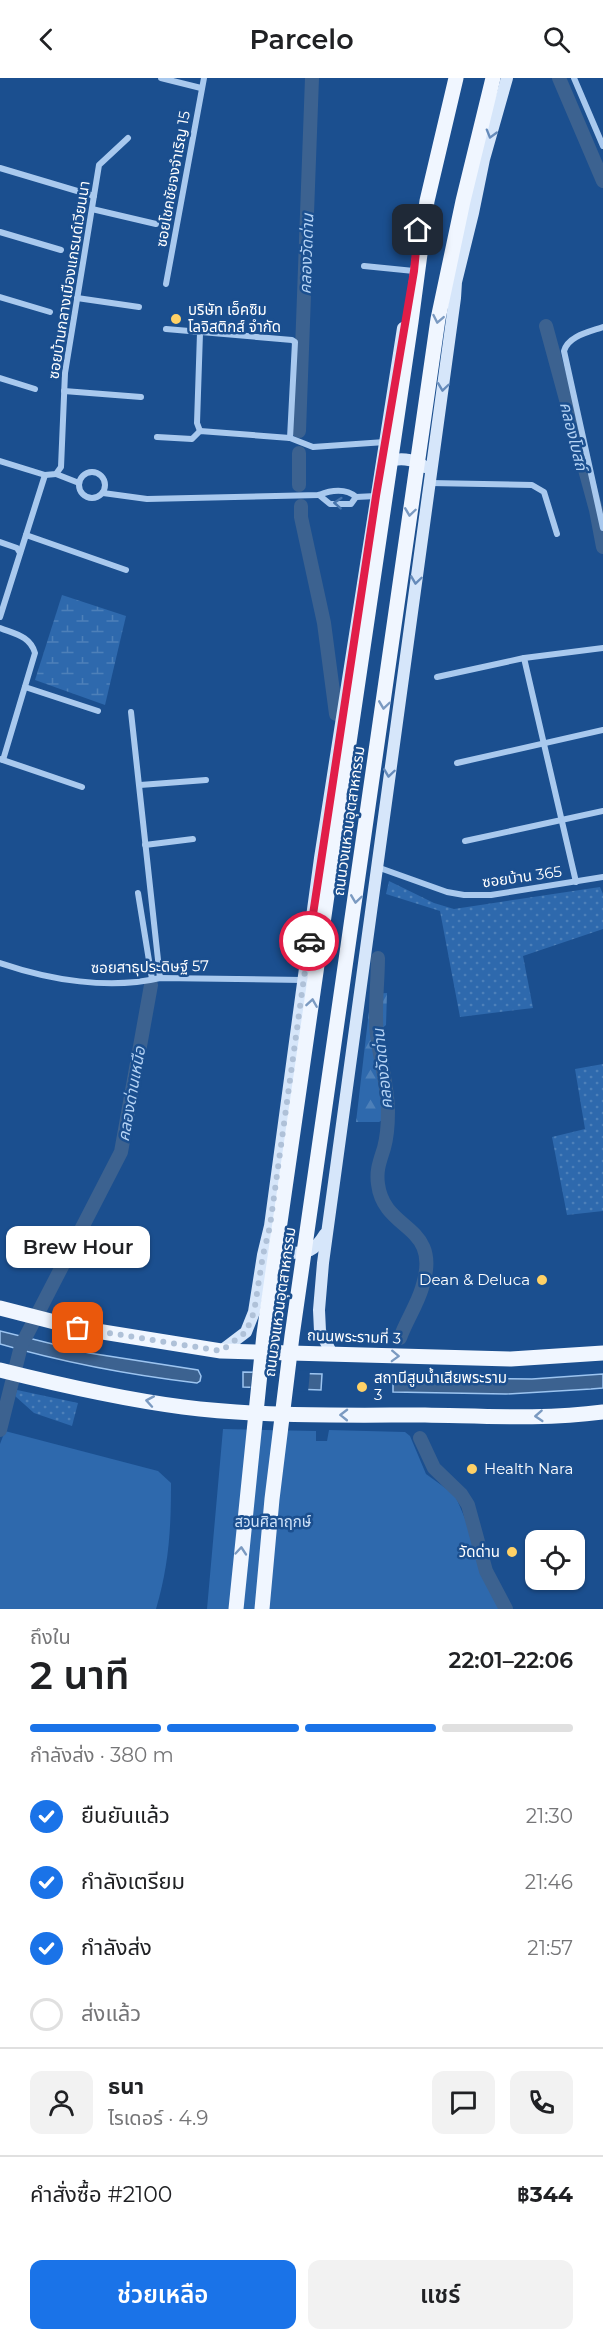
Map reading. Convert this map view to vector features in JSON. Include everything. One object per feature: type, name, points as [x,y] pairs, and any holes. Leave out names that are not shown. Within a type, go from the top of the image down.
[{"type":"main road","name":"ถนนวงแหวนอุตสาหกรรม","points":[[221,1351],[246,1332],[254,1312],[270,1226],[303,980],[378,479],[414,271],[420,210],[431,158],[454,78]]},
{"type":"main road","name":"ถนนวงแหวนอุตสาหกรรม","points":[[236,1609],[264,1334],[427,201],[454,78]]},
{"type":"main road","name":"ถนนวงแหวนอุตสาหกรรม","points":[[262,1609],[272,1499],[292,1336],[438,319],[463,201],[493,78]]},
{"type":"main road","points":[[332,1354],[320,1331],[319,1310],[327,1230],[456,282],[484,159],[507,78]]},
{"type":"main road","points":[[378,479],[388,461],[407,460],[426,468],[429,483]]},
{"type":"main road","points":[[270,1226],[277,1244],[287,1253],[306,1253],[317,1247],[327,1230]]},
{"type":"main road","name":"ถนนพระรามที่ 3","points":[[0,1308],[78,1328],[166,1344],[221,1351],[511,1359],[603,1353]]},
{"type":"main road","points":[[0,1370],[172,1405],[222,1410],[528,1417],[603,1412]]},
{"type":"street","points":[[161,78],[201,88]]},
{"type":"street","name":"ซอยโชคชัยจงจำเริญ 15","points":[[166,284],[204,78]]},
{"type":"street","points":[[574,78],[603,146]]},
{"type":"street","name":"ซอยบ้านกลางเมืองแกรนด์เวียนนา","points":[[56,474],[61,467],[65,373],[99,165],[128,138]]},
{"type":"street","points":[[0,168],[94,196]]},
{"type":"street","points":[[92,209],[156,224]]},
{"type":"street","points":[[0,243],[2,233],[61,250]]},
{"type":"street","points":[[364,266],[414,271]]},
{"type":"street","points":[[0,297],[50,312]]},
{"type":"street","points":[[77,298],[139,308]]},
{"type":"street","points":[[603,327],[572,339],[566,344],[564,351],[603,528]]},
{"type":"street","points":[[166,329],[295,342],[290,438]]},
{"type":"street","points":[[200,333],[197,423],[200,432]]},
{"type":"street","points":[[0,378],[35,389]]},
{"type":"street","points":[[64,391],[141,397]]},
{"type":"street","points":[[157,437],[192,440],[200,432],[290,438],[313,447],[385,442]]},
{"type":"street","points":[[0,461],[45,475],[56,474],[80,483]]},
{"type":"street","points":[[87,474],[99,474],[105,485],[103,493],[96,498],[87,498],[81,492],[80,483],[87,474]]},
{"type":"street","points":[[0,617],[45,475]]},
{"type":"street","points":[[429,483],[532,485],[544,492],[557,534]]},
{"type":"street","points":[[594,490],[603,487]]},
{"type":"street","points":[[103,493],[147,499],[319,495],[330,490],[350,492],[356,497],[376,496]]},
{"type":"street","points":[[319,495],[330,504],[351,504],[356,497]]},
{"type":"street","points":[[26,534],[126,570]]},
{"type":"street","points":[[0,543],[17,548],[20,553]]},
{"type":"street","points":[[0,628],[27,639],[33,645],[35,653],[2,759],[82,787]]},
{"type":"street","points":[[437,677],[524,658],[603,648]]},
{"type":"street","points":[[524,658],[576,882]]},
{"type":"street","points":[[25,687],[98,711]]},
{"type":"street","points":[[131,712],[160,978]]},
{"type":"street","points":[[457,763],[603,730]]},
{"type":"street","points":[[140,785],[206,780]]},
{"type":"street","points":[[465,841],[603,811]]},
{"type":"street","points":[[145,846],[193,839]]},
{"type":"street","name":"ซอยบ้าน 365","points":[[376,867],[464,895],[491,895],[603,877]]},
{"type":"street","points":[[138,893],[152,979]]},
{"type":"street","name":"ซอยสาธุประดิษฐ์ 57","points":[[0,963],[72,979],[113,983],[138,983],[160,978],[303,980]]},
{"type":"green space","points":[[62,595],[126,616],[105,705],[35,680]]},
{"type":"green space","points":[[389,881],[434,903],[454,909],[600,887],[603,894],[603,929],[523,956],[533,1008],[460,1017],[440,911],[386,894]]},
{"type":"green space","points":[[387,993],[386,1025],[380,1030],[385,1064],[384,1119],[379,1122],[356,1122],[371,994]]},
{"type":"green space","points":[[603,1064],[603,1211],[567,1215],[552,1137],[585,1129],[575,1069]]},
{"type":"green space","points":[[17,1390],[78,1403],[72,1426],[34,1413],[15,1396]]},
{"type":"green space","name":"สวนศิลาฤกษ์","points":[[223,1429],[316,1431],[316,1441],[327,1441],[329,1430],[405,1432],[410,1436],[426,1474],[455,1495],[469,1528],[479,1568],[502,1609],[207,1609]]},
{"type":"green space","points":[[5,1431],[158,1471],[171,1483],[168,1547],[156,1609],[0,1609],[0,1444]]},
{"type":"shaded area","points":[[0,1331],[89,1353],[198,1370],[201,1376],[200,1381],[197,1383],[147,1376],[49,1357],[0,1344]]},
{"type":"shaded area","points":[[243,1372],[322,1374],[321,1390],[243,1387]]},
{"type":"shaded area","points":[[603,1374],[603,1388],[506,1394],[393,1392],[393,1377],[532,1379]]},
{"type":"pier","points":[[253,1370],[310,1371],[308,1392],[250,1390]]},
{"type":"waterway","name":"คลองวัดด่าน","points":[[299,431],[312,78]]},
{"type":"waterway","points":[[559,78],[603,181]]},
{"type":"waterway","name":"คลองโบสถ์","points":[[546,326],[596,510],[603,547]]},
{"type":"waterway","name":"คลองวัดด่าน","points":[[299,453],[299,485]]},
{"type":"waterway","name":"คลองวัดด่าน","points":[[301,506],[301,517],[324,623],[336,714]]},
{"type":"waterway","name":"คลองวัดด่าน","points":[[378,958],[376,1026],[388,1112],[386,1139],[378,1170],[378,1184],[382,1200],[390,1212],[419,1239],[425,1251],[426,1267],[420,1294],[400,1338]]},
{"type":"waterway","name":"คลองด่านเหนือ","points":[[0,1430],[21,1346],[121,1152],[151,985]]},
{"type":"waterway","name":"คลองวัดด่าน","points":[[420,1438],[434,1468],[461,1494],[468,1505],[486,1571],[506,1609]]},
{"type":"way so far","points":[[78,1328],[166,1344],[221,1351],[246,1332],[254,1312],[270,1226],[309,941]]},
{"type":"place","name":"บริษัท เอ็คซิม โลจิสติกส์ จำกัด","points":[[176,319]]},
{"type":"place","name":"Dean & Deluca","points":[[542,1280]]},
{"type":"place","name":"Brew Hour","points":[[78,1328]]},
{"type":"place","name":"สถานีสูบน้ำเสียพระราม 3","points":[[362,1387]]},
{"type":"place","name":"Health Nara","points":[[472,1469]]},
{"type":"place","name":"วัดด่าน","points":[[512,1552]]},
{"type":"route","points":[[309,941],[376,496],[414,271],[418,230]]}]
